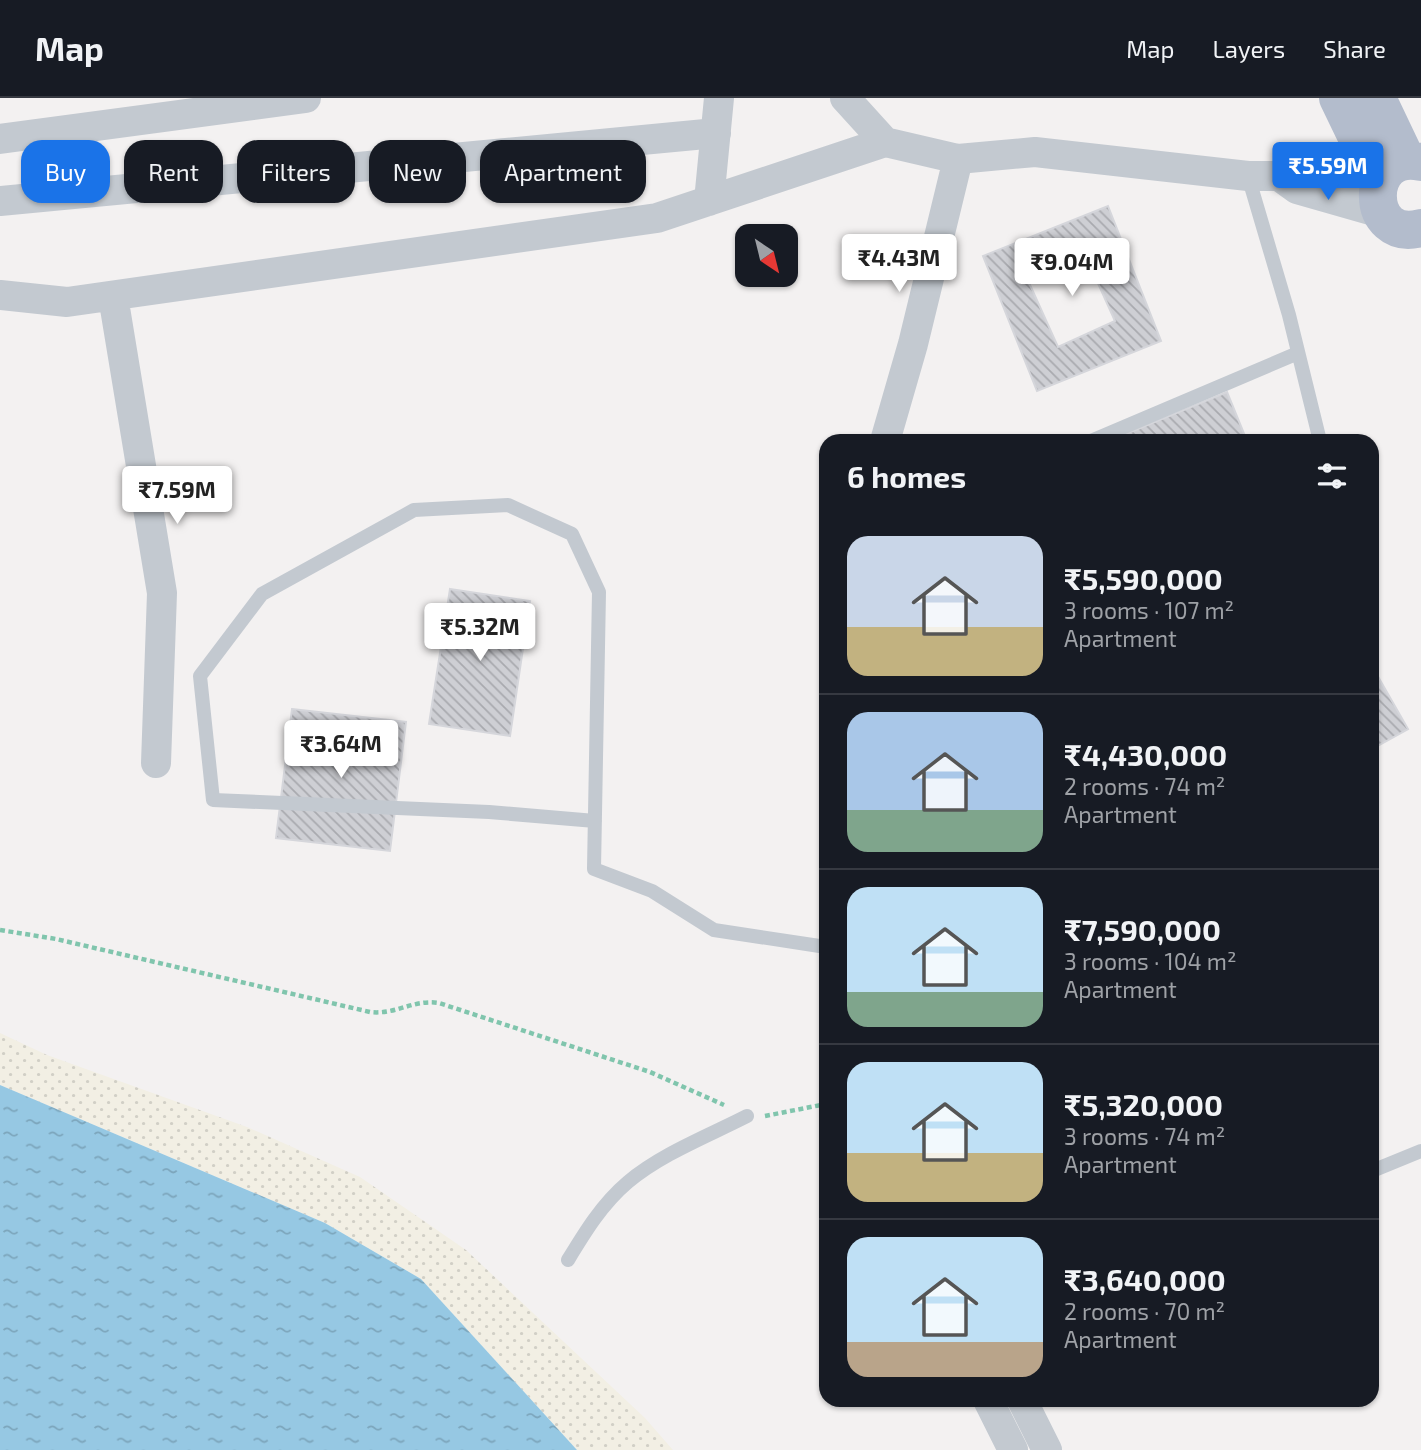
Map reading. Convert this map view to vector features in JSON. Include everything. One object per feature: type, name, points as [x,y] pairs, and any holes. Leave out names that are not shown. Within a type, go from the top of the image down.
[{"type":"main road","points":[[1338,98],[1398,195]]},
{"type":"main road","points":[[1377,98],[1398,195],[1421,258]]},
{"type":"street","points":[[0,139],[306,98]]},
{"type":"street","points":[[709,201],[719,98]]},
{"type":"street","points":[[845,98],[885,142]]},
{"type":"street","points":[[0,201],[716,133]]},
{"type":"street","points":[[0,295],[67,302],[656,218],[885,142],[958,159],[1035,152],[1248,176],[1279,176],[1297,190],[1398,195]]},
{"type":"street","points":[[887,434],[913,344],[958,159]]},
{"type":"street","points":[[113,296],[162,593],[156,763]]},
{"type":"street","points":[[992,1407],[1013,1450]]},
{"type":"street","points":[[1025,1407],[1046,1450]]},
{"type":"lane","points":[[1248,176],[1319,434]]},
{"type":"lane","points":[[1107,434],[1298,353]]},
{"type":"lane","points":[[595,821],[489,812],[213,800],[200,676],[262,594],[414,510],[508,505],[572,534],[599,592],[595,821],[594,870],[652,891],[714,929],[819,946]]},
{"type":"lane","points":[[568,1260],[598,1213],[629,1181],[685,1147],[747,1116]]},
{"type":"lane","points":[[1379,1168],[1421,1151]]},
{"type":"path","points":[[0,930],[56,939],[370,1012],[392,1013],[424,1001],[439,1003],[650,1072],[747,1116],[774,1116],[819,1106]]},
{"type":"sand","points":[[0,1033],[47,1055],[247,1127],[360,1177],[466,1250],[645,1418],[673,1450],[577,1450],[421,1279],[325,1223],[0,1085]]},
{"type":"water","points":[[0,1085],[325,1223],[421,1279],[577,1450],[0,1450]]},
{"type":"building","points":[[1108,206],[1161,341],[1037,391],[983,256]],"holes":[[[1083,250],[1115,321],[1058,347],[1026,276]]]},
{"type":"building","points":[[1227,392],[1244,434],[1126,434]]},
{"type":"building","points":[[450,589],[530,601],[510,736],[429,724]]},
{"type":"building","points":[[1379,678],[1408,729],[1379,745]]},
{"type":"building","points":[[292,709],[406,722],[390,851],[276,838]]}]
